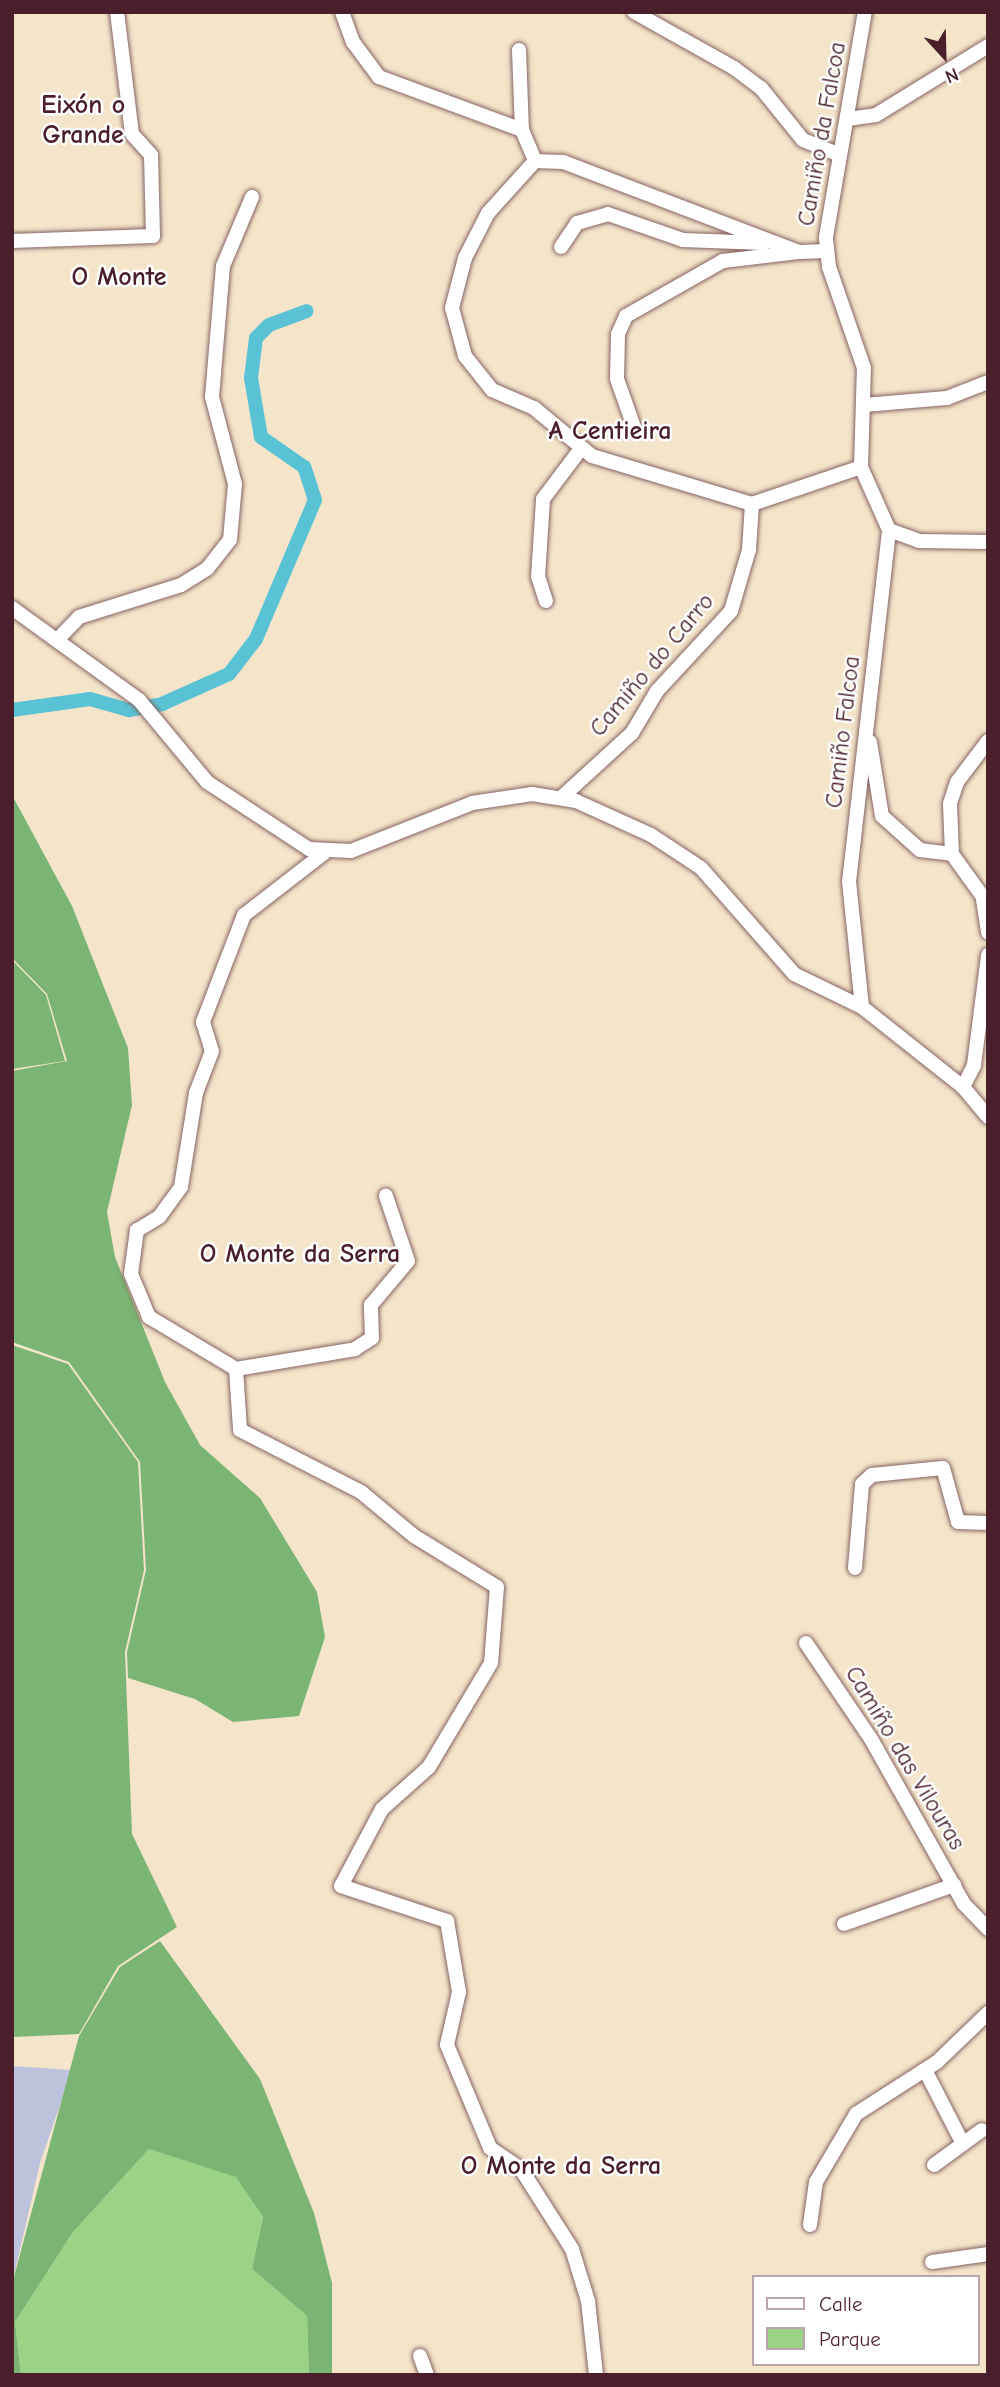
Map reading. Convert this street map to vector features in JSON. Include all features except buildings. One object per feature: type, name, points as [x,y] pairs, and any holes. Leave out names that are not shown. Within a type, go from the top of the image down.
[{"type":"street","points":[[12,241],[153,236],[151,155],[132,134],[117,12]]},
{"type":"street","points":[[342,12],[353,42],[379,77],[522,130]]},
{"type":"street","points":[[634,12],[734,68],[761,88],[803,140],[840,155]]},
{"type":"street","name":"Camiño da Falcoa","points":[[861,467],[864,405],[862,355],[827,251],[840,155],[865,12]]},
{"type":"street","points":[[848,119],[876,116],[988,46]]},
{"type":"street","points":[[519,50],[522,130],[535,161]]},
{"type":"street","points":[[799,252],[563,162],[535,161],[488,212],[461,271],[452,308],[465,356],[492,390],[534,408],[580,450],[752,504],[861,467]]},
{"type":"street","points":[[58,639],[79,617],[181,585],[207,569],[230,540],[235,484],[212,397],[223,266],[252,198]]},
{"type":"street","points":[[561,247],[569,229],[608,214],[683,240],[775,243]]},
{"type":"street","points":[[634,427],[617,379],[618,334],[626,316],[723,261],[827,251]]},
{"type":"street","points":[[864,405],[985,389]]},
{"type":"street","points":[[547,601],[538,577],[543,499],[580,450]]},
{"type":"street","name":"Camiño Falcoa","points":[[861,467],[888,530],[849,882],[862,1007]]},
{"type":"street","name":"Camiño do Carro","points":[[562,797],[632,733],[657,691],[731,611],[748,550],[752,504]]},
{"type":"street","points":[[888,530],[919,541],[988,542]]},
{"type":"street","points":[[12,608],[139,700],[207,782],[280,833],[324,853],[351,851],[486,799],[562,797],[689,858],[794,974],[862,1007],[963,1087],[988,1117]]},
{"type":"street","points":[[867,718],[882,816],[910,844],[952,854]]},
{"type":"street","points":[[988,741],[983,759],[951,793],[952,854],[986,902],[988,933]]},
{"type":"street","points":[[324,853],[244,915],[203,1022],[212,1051],[196,1093],[181,1187],[159,1217],[137,1230],[131,1274],[149,1317],[236,1369],[355,1349],[372,1338],[371,1306],[408,1261],[386,1196]]},
{"type":"street","points":[[963,1087],[974,1065],[988,957]]},
{"type":"street","points":[[236,1369],[240,1430],[360,1492],[414,1536],[497,1587],[491,1663],[429,1767],[382,1809],[341,1879],[346,1890],[447,1921],[459,1992],[447,2045],[490,2148],[521,2169],[572,2249],[588,2301],[596,2375]]},
{"type":"street","points":[[855,1568],[862,1484],[872,1475],[943,1468],[958,1522],[988,1523]]},
{"type":"street","name":"Camiño das Vilouras","points":[[806,1643],[871,1739],[970,1914],[988,1929]]},
{"type":"street","points":[[844,1924],[954,1885]]},
{"type":"street","points":[[810,2225],[816,2182],[856,2114],[925,2070],[988,2013]]},
{"type":"street","points":[[925,2070],[962,2142]]},
{"type":"street","points":[[934,2165],[982,2130]]},
{"type":"street","points":[[932,2262],[988,2254]]},
{"type":"street","points":[[420,2356],[427,2375]]},
{"type":"shaded area","points":[[12,2066],[72,2070],[40,2163],[12,2284]]},
{"type":"green space","points":[[12,795],[72,906],[128,1048],[132,1105],[107,1212],[115,1257],[165,1382],[200,1445],[260,1498],[317,1592],[325,1637],[299,1716],[233,1722],[195,1699],[128,1678],[127,1652],[146,1570],[140,1462],[69,1362],[12,1342],[12,1071],[67,1061],[47,994],[12,958]]},
{"type":"green space","points":[[12,960],[46,995],[65,1061],[12,1069]]},
{"type":"green space","points":[[12,1345],[68,1364],[138,1462],[144,1570],[125,1652],[132,1834],[177,1927],[118,1966],[79,2034],[12,2037]]},
{"type":"green space","points":[[160,1941],[260,2079],[314,2213],[332,2283],[332,2375],[309,2375],[307,2316],[252,2269],[263,2217],[236,2177],[149,2149],[73,2232],[15,2322],[21,2375],[12,2375],[12,2284],[79,2036],[120,1967]]},
{"type":"green space","points":[[149,2149],[236,2176],[263,2217],[252,2269],[307,2316],[309,2375],[21,2375],[15,2322],[73,2232]]},
{"type":"waterway","points":[[12,710],[90,699],[129,710],[162,704],[229,674],[256,639],[315,500],[304,467],[261,437],[251,378],[256,338],[269,325],[307,311]]},
{"type":"district","name":"Eixón o Grande","points":[[83,121]]},
{"type":"district","name":"O Monte","points":[[119,278]]},
{"type":"district","name":"A Centieira","points":[[610,432]]},
{"type":"district","name":"O Monte da Serra","points":[[300,1255]]},
{"type":"district","name":"O Monte da Serra","points":[[561,2167]]}]
